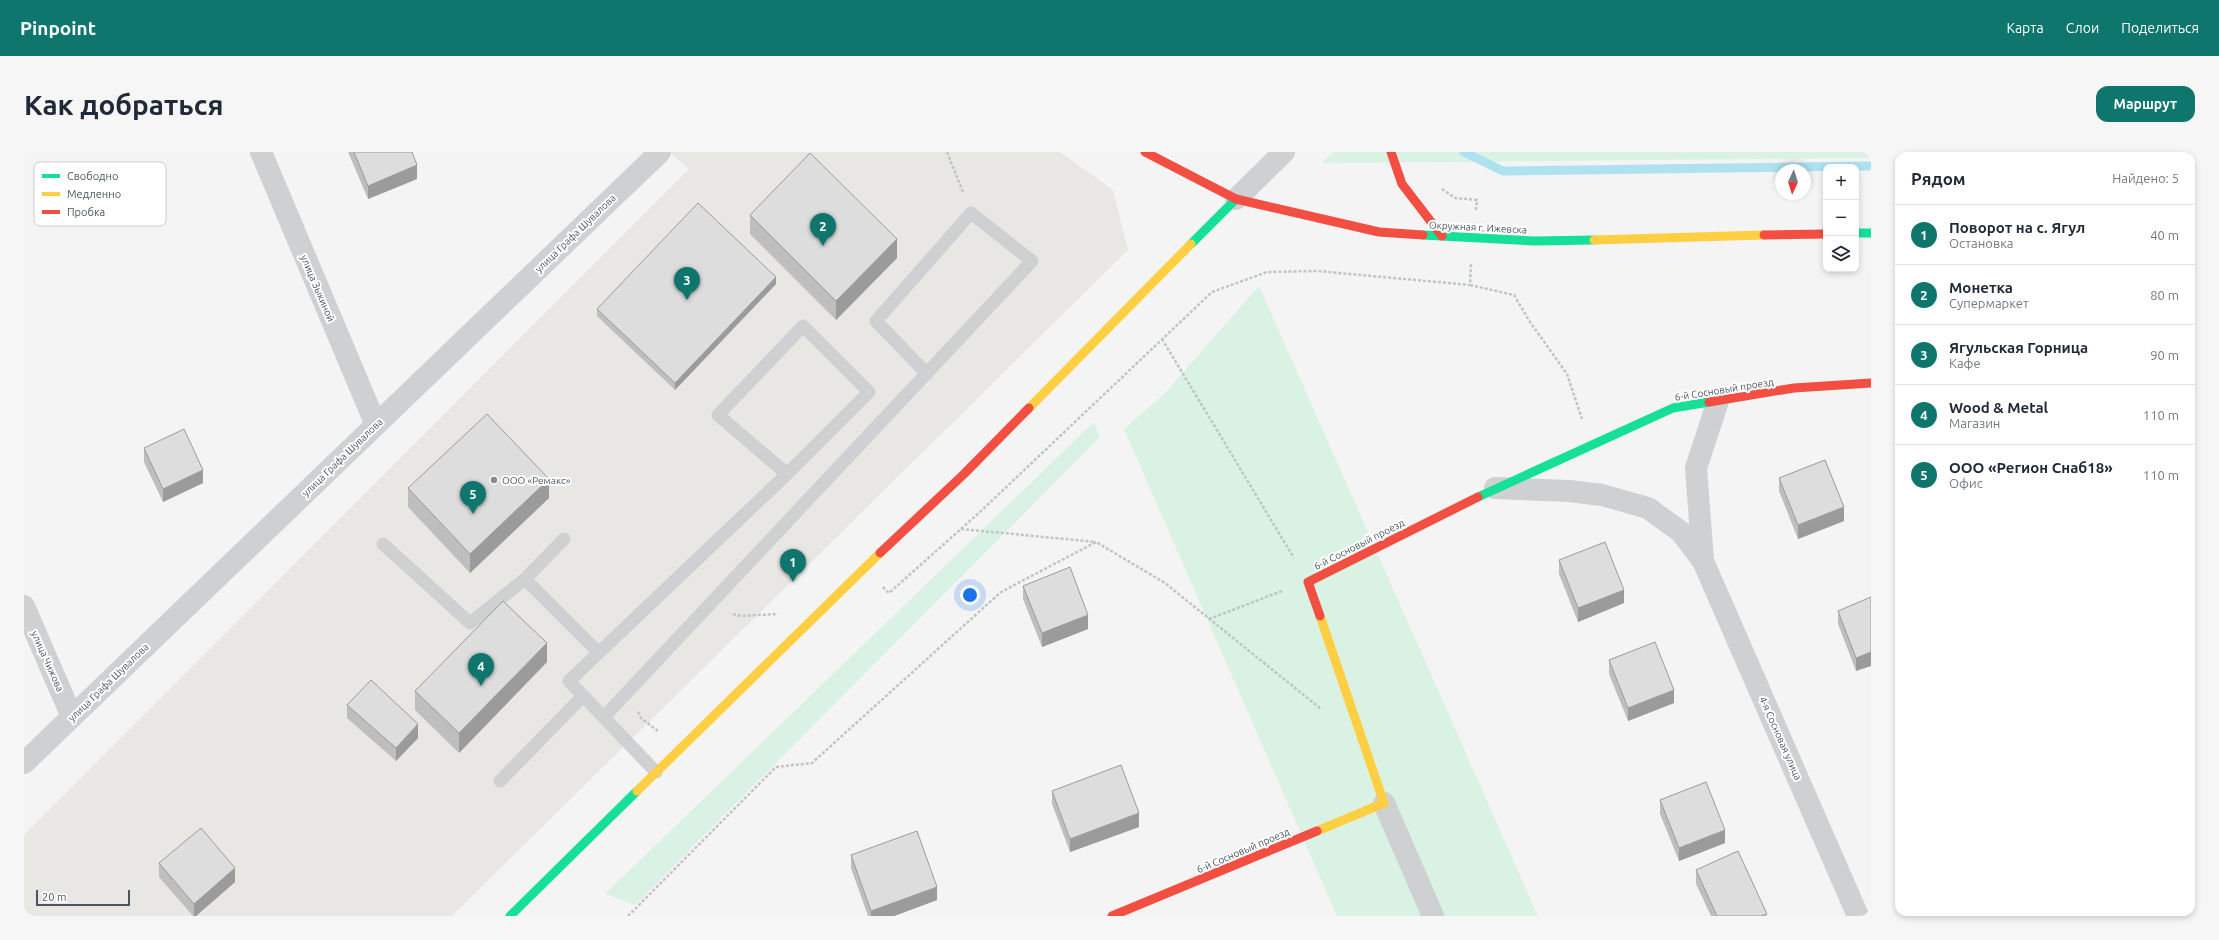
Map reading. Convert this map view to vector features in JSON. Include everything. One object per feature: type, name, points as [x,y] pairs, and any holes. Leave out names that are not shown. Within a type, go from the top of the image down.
[{"type":"street","name":"улица Зыкиной","points":[[261,152],[376,425]]},
{"type":"street","name":"улица Графа Шувалова","points":[[24,763],[660,152]]},
{"type":"street","name":"Окружная г. Ижевска","points":[[1145,152],[1236,199],[1379,232],[1534,241],[1823,234]]},
{"type":"street","points":[[510,916],[864,568],[964,474],[1134,300],[1284,152]]},
{"type":"street","points":[[1391,152],[1402,184],[1442,236]]},
{"type":"street","points":[[1859,233],[1871,233]]},
{"type":"street","name":"6-й Сосновый проезд","points":[[1112,916],[1384,803],[1308,582],[1495,488],[1673,408],[1794,388],[1871,383]]},
{"type":"street","points":[[1703,561],[1696,468],[1718,401]]},
{"type":"street","points":[[1495,488],[1569,491],[1602,495],[1648,508],[1681,532],[1703,561]]},
{"type":"street","name":"4-я Сосновая улица","points":[[1703,561],[1858,916]]},
{"type":"street","name":"улица Чижова","points":[[24,606],[72,717]]},
{"type":"street","points":[[1384,803],[1433,916]]},
{"type":"lane","points":[[604,717],[927,374],[1032,261],[971,213],[876,321],[927,374]]},
{"type":"lane","points":[[656,772],[569,681],[787,474],[869,392],[803,326],[718,415],[787,474]]},
{"type":"lane","points":[[383,544],[470,623],[525,579],[564,539]]},
{"type":"lane","points":[[525,579],[599,653]]},
{"type":"lane","points":[[500,781],[583,696]]},
{"type":"path","points":[[947,152],[971,213]]},
{"type":"path","points":[[1438,185],[1455,198],[1477,200],[1470,285]]},
{"type":"path","points":[[864,568],[889,593],[961,529],[1212,292],[1267,272],[1317,271],[1470,285],[1514,294],[1530,322],[1567,374],[1591,445]]},
{"type":"path","points":[[1162,339],[1308,582],[1209,619]]},
{"type":"path","points":[[961,529],[1096,542],[1165,583],[1326,712]]},
{"type":"path","points":[[628,916],[776,767],[812,763],[1001,592],[1096,542]]},
{"type":"path","points":[[707,608],[740,616],[782,613]]},
{"type":"path","points":[[627,693],[641,718],[659,732],[666,733]]},
{"type":"shaded area","points":[[669,152],[1060,152],[1113,190],[1128,250],[452,916],[24,916],[24,835],[689,169]]},
{"type":"green space","points":[[1333,152],[1871,152],[1871,158],[1322,163]]},
{"type":"green space","points":[[1259,286],[1538,916],[1337,916],[1124,429],[1165,393]]},
{"type":"green space","points":[[1094,422],[1100,437],[635,905],[605,894]]},
{"type":"building","points":[[354,152],[412,152],[417,165],[368,186]]},
{"type":"building","points":[[810,153],[897,239],[836,301],[750,215]]},
{"type":"building","points":[[698,203],[776,277],[675,383],[597,309]]},
{"type":"building","points":[[487,414],[549,479],[470,554],[408,488]]},
{"type":"building","points":[[184,429],[203,470],[163,489],[144,448]]},
{"type":"building","points":[[1825,460],[1844,507],[1798,525],[1779,478]]},
{"type":"building","points":[[1605,542],[1624,590],[1578,608],[1559,560]]},
{"type":"building","points":[[1070,567],[1088,615],[1042,633],[1023,586]]},
{"type":"building","points":[[1871,597],[1871,652],[1856,658],[1838,611]]},
{"type":"building","points":[[503,601],[547,643],[459,733],[415,691]]},
{"type":"building","points":[[1655,642],[1674,690],[1628,708],[1609,660]]},
{"type":"building","points":[[371,680],[418,724],[396,748],[347,705]]},
{"type":"building","points":[[1121,765],[1139,813],[1070,839],[1052,791]]},
{"type":"building","points":[[1706,782],[1725,830],[1679,848],[1660,800]]},
{"type":"building","points":[[201,828],[235,868],[194,904],[159,863]]},
{"type":"building","points":[[917,831],[937,887],[871,911],[851,855]]},
{"type":"building","points":[[1738,851],[1767,914],[1761,916],[1717,916],[1696,870]]},
{"type":"waterway","points":[[1464,152],[1503,171],[1871,166]]},
{"type":"traffic: fast","points":[[1191,244],[1236,199]]},
{"type":"traffic: fast","points":[[1859,233],[1871,233]]},
{"type":"traffic: fast","points":[[1423,235],[1534,241],[1594,240]]},
{"type":"traffic: fast","points":[[1478,497],[1673,408],[1709,402]]},
{"type":"traffic: fast","points":[[510,916],[637,791]]},
{"type":"traffic: slow","points":[[1594,240],[1764,235]]},
{"type":"traffic: slow","points":[[1029,408],[1191,244]]},
{"type":"traffic: slow","points":[[637,791],[880,553]]},
{"type":"traffic: slow","points":[[1317,831],[1384,803],[1320,616]]},
{"type":"traffic: jam","points":[[1145,152],[1236,199],[1379,232],[1423,235]]},
{"type":"traffic: jam","points":[[1391,152],[1402,184],[1442,236]]},
{"type":"traffic: jam","points":[[1764,235],[1823,234]]},
{"type":"traffic: jam","points":[[1709,402],[1794,388],[1871,383]]},
{"type":"traffic: jam","points":[[880,553],[964,474],[1029,408]]},
{"type":"traffic: jam","points":[[1320,616],[1308,582],[1478,497]]},
{"type":"traffic: jam","points":[[1112,916],[1317,831]]},
{"type":"place","name":"Монетка","points":[[823,246]]},
{"type":"place","name":"Ягульская Горница","points":[[687,300]]},
{"type":"place","name":"ООО «Ремакс»","points":[[494,480]]},
{"type":"place","name":"ООО «Регион Снаб18»","points":[[473,514]]},
{"type":"place","name":"Поворот на с. Ягул","points":[[793,582]]},
{"type":"place","name":"Wood & Metal","points":[[481,686]]}]
